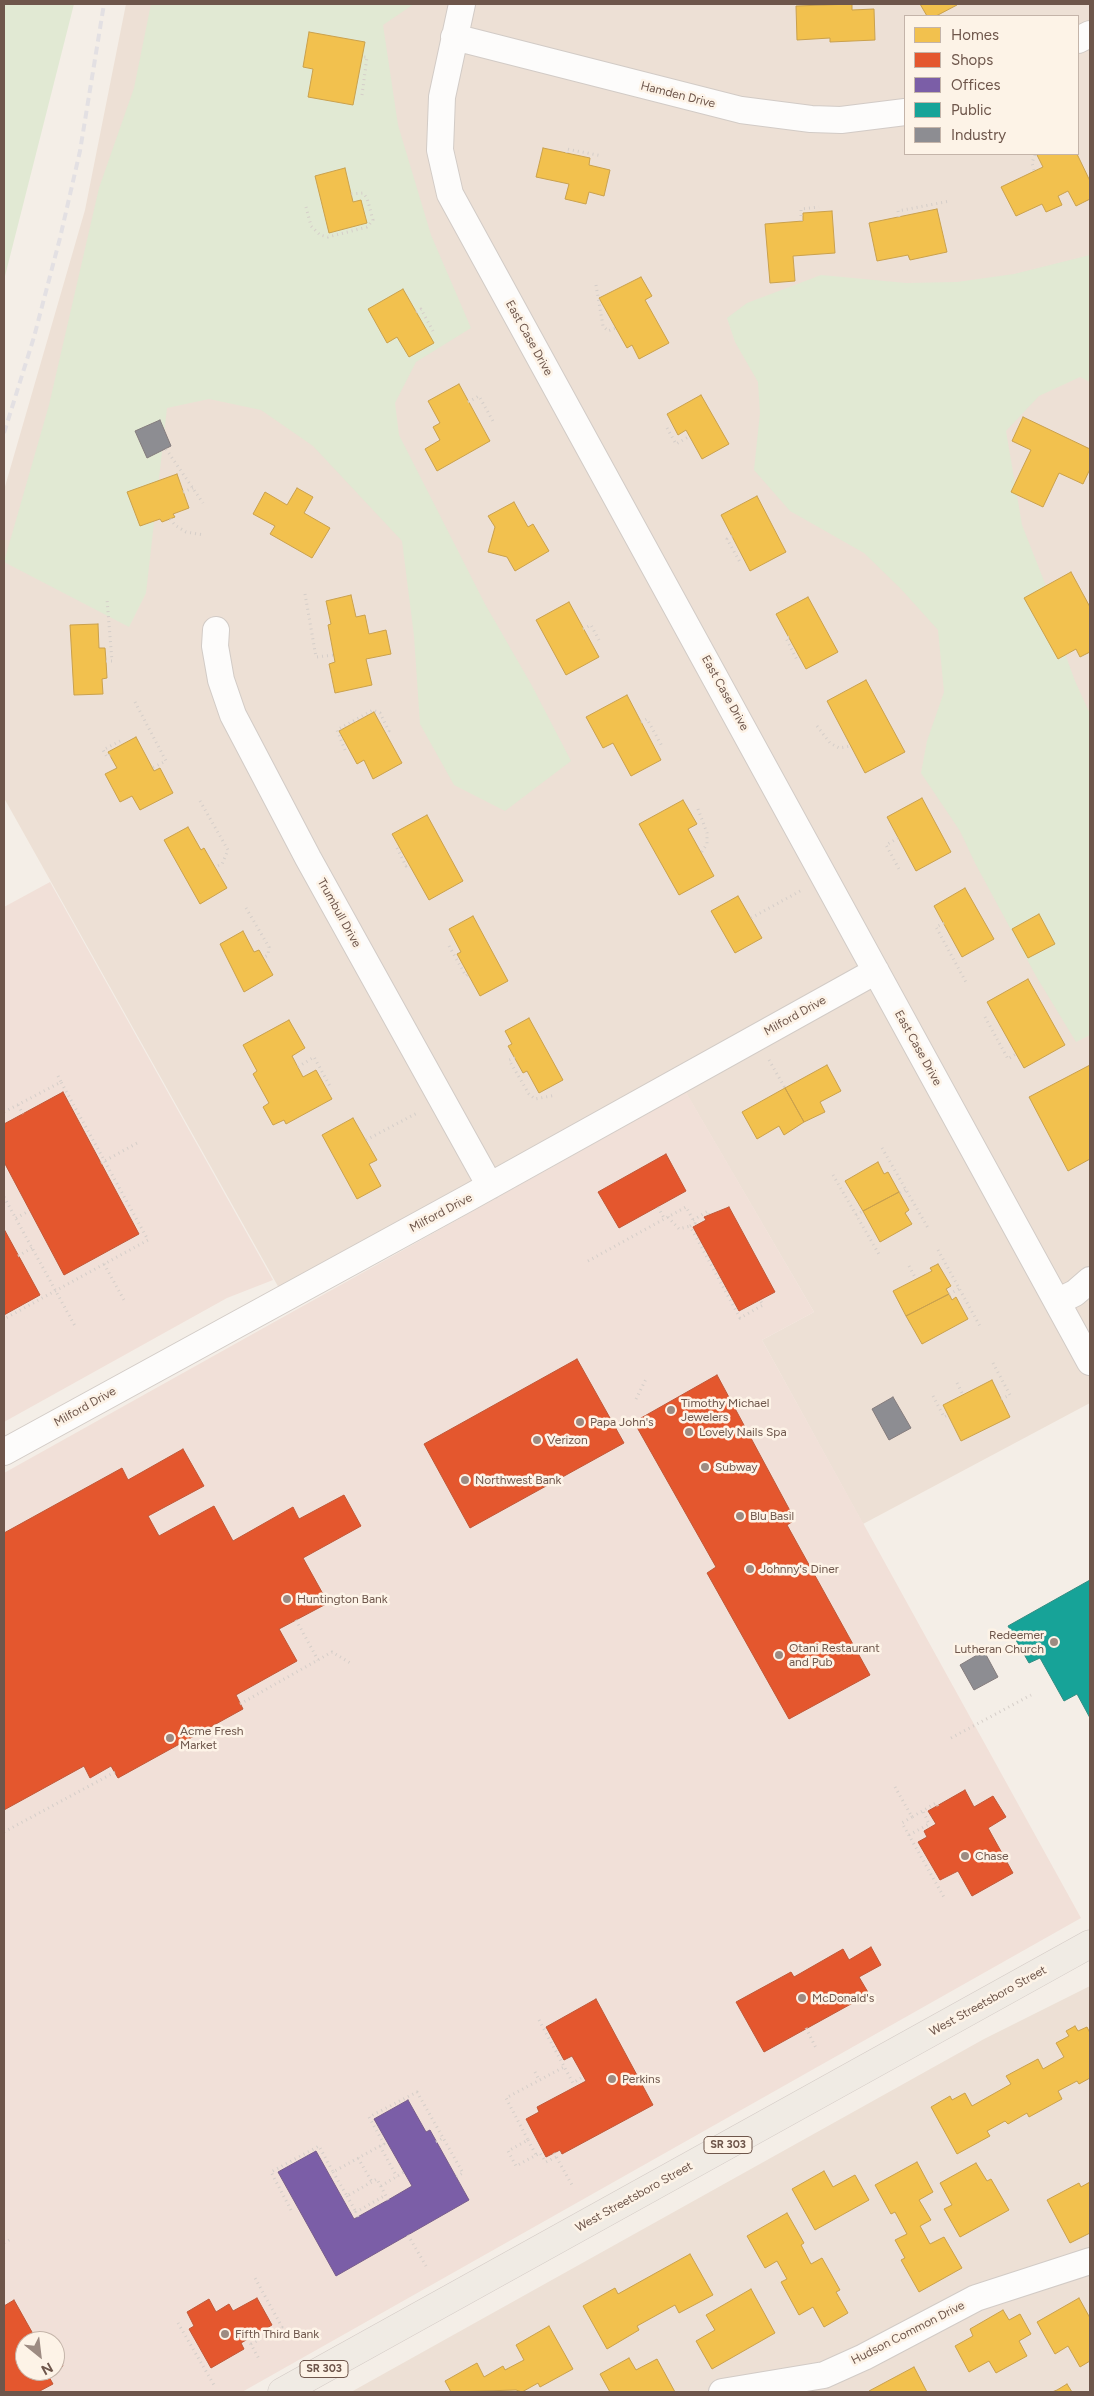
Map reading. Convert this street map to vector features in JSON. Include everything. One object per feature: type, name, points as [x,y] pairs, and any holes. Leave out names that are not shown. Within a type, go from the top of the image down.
[{"type":"main road","name":"West Streetsboro Street","points":[[282,2392],[1090,1944]]},
{"type":"street","name":"East Case Drive","points":[[462,4],[442,97],[440,150],[450,194],[1090,1362]]},
{"type":"street","name":"Hamden Drive","points":[[454,37],[742,110],[811,120],[841,120],[904,112]]},
{"type":"street","name":"Trumbull Drive","points":[[216,630],[215,646],[221,680],[233,715],[308,858],[490,1186]]},
{"type":"street","name":"Milford Drive","points":[[4,1452],[490,1186],[876,971]]},
{"type":"street","points":[[1057,1302],[1075,1293],[1090,1280]]},
{"type":"street","name":"Hudson Common Drive","points":[[722,2392],[824,2375],[864,2357],[976,2298],[1090,2261]]},
{"type":"path","points":[[362,57],[368,57],[362,95]]},
{"type":"path","points":[[566,153],[567,149],[602,156]]},
{"type":"path","points":[[1034,170],[1032,163],[1035,155]]},
{"type":"path","points":[[306,207],[311,226],[320,235],[328,237],[367,227],[373,220],[368,198],[363,193],[351,194]]},
{"type":"path","points":[[899,217],[898,211],[950,201]]},
{"type":"path","points":[[801,221],[801,209],[819,207]]},
{"type":"path","points":[[596,285],[604,326],[608,331],[616,328]]},
{"type":"path","points":[[416,312],[421,310],[433,331]]},
{"type":"path","points":[[468,402],[479,396],[494,423]]},
{"type":"path","points":[[667,428],[676,444],[690,436]]},
{"type":"path","points":[[166,449],[203,503]]},
{"type":"path","points":[[183,492],[193,488]]},
{"type":"path","points":[[170,519],[175,525],[186,532],[204,535]]},
{"type":"path","points":[[732,536],[727,539],[741,564]]},
{"type":"path","points":[[305,594],[316,657],[334,655]]},
{"type":"path","points":[[106,599],[112,661],[106,661]]},
{"type":"path","points":[[584,630],[591,625],[600,642]]},
{"type":"path","points":[[789,637],[786,638],[797,660]]},
{"type":"path","points":[[135,702],[166,761],[152,768]]},
{"type":"path","points":[[345,750],[337,730],[373,710],[380,713],[389,730],[385,733]]},
{"type":"path","points":[[641,722],[647,719],[663,748]]},
{"type":"path","points":[[817,726],[830,743],[839,748],[851,746]]},
{"type":"path","points":[[110,755],[107,757],[103,750],[120,741]]},
{"type":"path","points":[[200,801],[228,850],[222,864],[215,867]]},
{"type":"path","points":[[698,809],[707,833],[706,844],[701,853]]},
{"type":"path","points":[[898,838],[886,844],[899,869]]},
{"type":"path","points":[[397,848],[406,866],[409,864]]},
{"type":"path","points":[[751,918],[803,889]]},
{"type":"path","points":[[246,908],[269,947],[268,954],[263,958]]},
{"type":"path","points":[[944,923],[936,927],[967,984]]},
{"type":"path","points":[[449,946],[466,976],[468,974]]},
{"type":"path","points":[[985,1017],[1008,1059],[1016,1054]]},
{"type":"path","points":[[756,1038],[784,1088]]},
{"type":"path","points":[[298,1067],[314,1057],[331,1088]]},
{"type":"path","points":[[515,1058],[509,1060],[529,1094],[535,1099],[556,1095]]},
{"type":"path","points":[[4,1319],[148,1240],[102,1162],[58,1076]]},
{"type":"path","points":[[4,1112],[60,1082]]},
{"type":"path","points":[[18,1104],[23,1114]]},
{"type":"path","points":[[366,1140],[419,1112]]},
{"type":"path","points":[[102,1162],[139,1142]]},
{"type":"path","points":[[882,1148],[928,1228]]},
{"type":"path","points":[[834,1175],[880,1256]]},
{"type":"path","points":[[900,1194],[906,1190]]},
{"type":"path","points":[[4,1197],[75,1326]]},
{"type":"path","points":[[588,1261],[666,1218],[686,1207],[695,1223],[678,1229],[666,1218],[658,1207]]},
{"type":"path","points":[[16,1218],[30,1210]]},
{"type":"path","points":[[693,1220],[708,1212],[709,1214]]},
{"type":"path","points":[[856,1215],[863,1212]]},
{"type":"path","points":[[690,1226],[740,1318],[763,1305],[760,1300]]},
{"type":"path","points":[[18,1256],[32,1248]]},
{"type":"path","points":[[938,1250],[981,1328]]},
{"type":"path","points":[[104,1264],[124,1300]]},
{"type":"path","points":[[908,1266],[916,1279]]},
{"type":"path","points":[[949,1294],[959,1289]]},
{"type":"path","points":[[993,1363],[1010,1395],[1002,1399]]},
{"type":"path","points":[[636,1399],[647,1377]]},
{"type":"path","points":[[957,1383],[963,1395]]},
{"type":"path","points":[[933,1396],[944,1417],[948,1415]]},
{"type":"path","points":[[296,1620],[318,1660]]},
{"type":"path","points":[[240,1704],[332,1652],[352,1664]]},
{"type":"path","points":[[951,1738],[1030,1695]]},
{"type":"path","points":[[4,1832],[115,1772]]},
{"type":"path","points":[[895,1787],[912,1817]]},
{"type":"path","points":[[938,1806],[936,1803],[902,1823],[946,1899]]},
{"type":"path","points":[[909,1835],[930,1824],[923,1811]]},
{"type":"path","points":[[538,2020],[573,2082],[584,2076]]},
{"type":"path","points":[[806,2028],[817,2050]]},
{"type":"path","points":[[536,2155],[506,2098],[564,2067]]},
{"type":"path","points":[[535,2072],[539,2080]]},
{"type":"path","points":[[334,2172],[384,2144],[369,2117],[417,2092],[463,2173],[456,2177]]},
{"type":"path","points":[[436,2142],[443,2138]]},
{"type":"path","points":[[528,2140],[508,2151],[516,2166],[540,2153],[546,2162],[555,2155],[572,2185]]},
{"type":"path","points":[[291,2210],[271,2172],[319,2146],[358,2217]]},
{"type":"path","points":[[380,2146],[397,2177]]},
{"type":"path","points":[[358,2158],[372,2182]]},
{"type":"path","points":[[381,2186],[404,2172]]},
{"type":"path","points":[[347,2196],[377,2180],[388,2200]]},
{"type":"path","points":[[356,2212],[386,2195]]},
{"type":"path","points":[[408,2235],[426,2266]]},
{"type":"path","points":[[4,2243],[11,2239]]},
{"type":"path","points":[[251,2344],[282,2328],[255,2278]]},
{"type":"path","points":[[178,2323],[214,2385]]},
{"type":"path","points":[[248,2339],[259,2359]]},
{"type":"shaded area","points":[[126,4],[1090,4],[1090,1403],[863,1524],[762,1340],[814,1312],[679,1081],[284,1297],[4,798],[4,490],[85,210]]},
{"type":"shaded area","points":[[50,882],[273,1280],[227,1298],[4,1422],[4,907]]},
{"type":"shaded area","points":[[686,1092],[814,1312],[762,1340],[1081,1918],[242,2392],[4,2392],[4,1473]]},
{"type":"shaded area","points":[[1090,1986],[1090,2392],[351,2392],[984,2039]]},
{"type":"green space","points":[[4,4],[74,4],[4,280]]},
{"type":"green space","points":[[151,4],[414,4],[383,25],[398,125],[431,235],[471,328],[416,362],[395,403],[399,435],[485,604],[531,684],[571,761],[505,811],[454,785],[420,724],[414,636],[402,541],[313,446],[261,410],[209,399],[167,408],[146,593],[129,627],[4,562],[49,405],[99,188],[134,88]]},
{"type":"green space","points":[[1090,255],[1090,382],[1080,377],[1039,396],[1006,431],[1022,525],[1046,586],[1055,626],[1075,681],[1090,714],[1090,1035],[1076,1042],[1036,976],[975,863],[960,831],[921,773],[927,741],[944,692],[938,630],[901,589],[864,553],[790,511],[754,470],[760,413],[758,382],[735,342],[727,318],[747,303],[821,275],[906,283],[957,282],[1014,274]]},
{"type":"building: Homes","points":[[852,4],[852,10],[874,9],[875,40],[830,42],[830,38],[797,40],[796,6]]},
{"type":"building: Homes","points":[[920,4],[957,5],[938,15],[926,15]]},
{"type":"building: Homes","points":[[309,32],[365,42],[353,105],[308,97],[313,69],[303,67]]},
{"type":"building: Homes","points":[[543,148],[590,158],[589,165],[610,170],[604,196],[589,192],[586,204],[565,199],[569,184],[536,177]]},
{"type":"building: Homes","points":[[1037,155],[1077,155],[1090,181],[1090,199],[1076,206],[1068,191],[1058,196],[1062,205],[1046,212],[1042,204],[1016,216],[1001,187],[1043,167]]},
{"type":"building: Homes","points":[[345,168],[353,202],[361,200],[367,223],[329,233],[315,176]]},
{"type":"building: Homes","points":[[937,209],[947,252],[910,260],[908,255],[877,261],[869,223]]},
{"type":"building: Homes","points":[[832,211],[835,253],[793,256],[795,281],[770,283],[765,224],[803,221],[803,213]]},
{"type":"building: Homes","points":[[641,277],[652,296],[645,300],[669,343],[639,359],[632,345],[627,348],[599,298]]},
{"type":"building: Homes","points":[[403,289],[434,343],[409,357],[397,337],[387,343],[368,309]]},
{"type":"building: Homes","points":[[459,384],[490,441],[437,471],[425,449],[440,440],[433,427],[440,423],[428,401]]},
{"type":"building: Homes","points":[[701,395],[729,444],[702,459],[686,430],[678,435],[667,414]]},
{"type":"building: Homes","points":[[1023,417],[1090,449],[1090,469],[1083,484],[1059,473],[1043,507],[1011,492],[1031,450],[1012,441]]},
{"type":"building: Homes","points":[[177,474],[189,508],[173,514],[175,517],[162,522],[160,519],[140,526],[127,492]]},
{"type":"building: Homes","points":[[297,488],[313,497],[304,513],[330,528],[312,558],[270,534],[275,526],[253,514],[265,492],[287,505]]},
{"type":"building: Homes","points":[[757,496],[786,552],[750,571],[721,515]]},
{"type":"building: Homes","points":[[514,502],[528,527],[533,524],[549,551],[515,571],[507,557],[488,552],[495,527],[488,516]]},
{"type":"building: Homes","points":[[1071,572],[1090,607],[1090,652],[1080,657],[1076,649],[1058,659],[1024,598]]},
{"type":"building: Homes","points":[[351,595],[356,617],[365,615],[369,634],[386,630],[391,654],[366,659],[372,685],[335,693],[329,664],[335,662],[328,625],[331,624],[326,601]]},
{"type":"building: Homes","points":[[808,597],[838,652],[806,669],[776,614]]},
{"type":"building: Homes","points":[[569,602],[599,657],[566,675],[536,620]]},
{"type":"building: Homes","points":[[98,624],[99,648],[105,648],[106,661],[107,678],[102,679],[103,694],[74,695],[70,625]]},
{"type":"building: Homes","points":[[866,680],[905,752],[865,773],[827,701]]},
{"type":"building: Homes","points":[[627,695],[661,760],[631,776],[613,743],[603,748],[586,717]]},
{"type":"building: Homes","points":[[374,712],[402,763],[373,779],[364,760],[357,764],[339,731]]},
{"type":"building: Homes","points":[[136,737],[154,771],[160,768],[173,793],[140,810],[132,796],[120,802],[105,774],[117,768],[108,752]]},
{"type":"building: Homes","points":[[922,798],[951,852],[916,871],[887,817]]},
{"type":"building: Homes","points":[[683,800],[697,824],[688,829],[714,876],[679,895],[639,824]]},
{"type":"building: Homes","points":[[427,815],[463,881],[429,900],[392,834]]},
{"type":"building: Homes","points":[[188,827],[201,850],[204,848],[227,888],[200,904],[164,840]]},
{"type":"building: Homes","points":[[965,888],[994,939],[962,957],[934,906]]},
{"type":"building: Homes","points":[[738,896],[762,938],[735,953],[711,911]]},
{"type":"building: Homes","points":[[1039,914],[1055,944],[1028,958],[1012,929]]},
{"type":"building: Homes","points":[[473,916],[508,981],[480,996],[457,954],[461,952],[449,929]]},
{"type":"building: Homes","points":[[243,931],[254,952],[259,950],[273,975],[244,992],[220,944]]},
{"type":"building: Homes","points":[[1028,979],[1065,1045],[1024,1068],[987,1002]]},
{"type":"building: Homes","points":[[529,1018],[563,1080],[539,1093],[527,1071],[523,1073],[508,1046],[512,1044],[505,1031]]},
{"type":"building: Homes","points":[[289,1020],[305,1048],[292,1056],[303,1077],[316,1070],[332,1099],[286,1124],[284,1120],[273,1125],[263,1107],[269,1103],[253,1074],[257,1071],[243,1045]]},
{"type":"building: Homes","points":[[827,1065],[841,1091],[820,1102],[825,1112],[804,1122],[785,1088]]},
{"type":"building: Homes","points":[[1090,1065],[1090,1159],[1068,1171],[1029,1097]]},
{"type":"building: Homes","points":[[785,1088],[804,1122],[784,1135],[779,1126],[757,1139],[742,1112]]},
{"type":"building: Homes","points":[[353,1118],[377,1160],[369,1164],[381,1186],[357,1199],[322,1135]]},
{"type":"building: Homes","points":[[878,1162],[884,1174],[888,1172],[899,1192],[863,1211],[845,1181]]},
{"type":"building: Homes","points":[[899,1192],[909,1210],[905,1213],[912,1224],[880,1242],[863,1211]]},
{"type":"building: Homes","points":[[938,1264],[951,1286],[946,1289],[949,1294],[906,1316],[893,1291],[932,1271],[930,1268]]},
{"type":"building: Homes","points":[[949,1294],[952,1300],[956,1297],[968,1319],[922,1344],[906,1316]]},
{"type":"building: Homes","points":[[992,1380],[1010,1417],[961,1441],[943,1405]]},
{"type":"building: Homes","points":[[1075,2026],[1078,2031],[1087,2027],[1090,2033],[1090,2078],[1079,2084],[1077,2081],[1058,2091],[1062,2099],[1029,2117],[1027,2113],[1008,2124],[1005,2121],[987,2131],[990,2136],[957,2154],[931,2107],[950,2096],[952,2100],[965,2093],[972,2106],[1011,2084],[1006,2076],[1038,2059],[1043,2069],[1064,2057],[1056,2043],[1069,2036],[1066,2031]]},
{"type":"building: Homes","points":[[917,2162],[933,2192],[919,2200],[931,2220],[920,2226],[930,2244],[944,2237],[962,2268],[919,2292],[901,2260],[905,2258],[895,2240],[907,2234],[895,2212],[891,2214],[875,2185]]},
{"type":"building: Homes","points":[[976,2163],[987,2181],[991,2179],[1009,2210],[960,2237],[944,2209],[952,2205],[940,2183]]},
{"type":"building: Homes","points":[[824,2171],[833,2187],[855,2175],[869,2200],[815,2230],[792,2189]]},
{"type":"building: Homes","points":[[1090,2182],[1090,2233],[1070,2243],[1047,2200],[1079,2183],[1081,2187]]},
{"type":"building: Homes","points":[[787,2213],[804,2243],[801,2245],[811,2264],[822,2258],[840,2290],[836,2292],[848,2313],[824,2327],[813,2307],[799,2315],[781,2282],[787,2279],[777,2261],[765,2268],[747,2236]]},
{"type":"building: Homes","points":[[690,2254],[713,2295],[679,2313],[675,2305],[637,2326],[639,2330],[607,2349],[583,2306],[615,2288],[618,2294]]},
{"type":"building: Homes","points":[[751,2289],[775,2333],[712,2369],[696,2341],[715,2330],[706,2315]]},
{"type":"building: Homes","points":[[1079,2298],[1090,2318],[1090,2361],[1080,2367],[1068,2346],[1055,2354],[1037,2322]]},
{"type":"building: Homes","points":[[1003,2310],[1009,2320],[1020,2314],[1031,2334],[1019,2341],[1027,2356],[996,2373],[989,2361],[969,2372],[955,2346],[973,2336],[970,2329]]},
{"type":"building: Homes","points":[[549,2326],[573,2369],[540,2387],[538,2383],[522,2392],[516,2390],[451,2392],[445,2381],[477,2363],[484,2377],[503,2366],[505,2370],[524,2360],[516,2345]]},
{"type":"building: Homes","points":[[629,2358],[636,2370],[657,2359],[675,2392],[610,2392],[600,2374]]},
{"type":"building: Homes","points":[[914,2367],[927,2392],[869,2391]]},
{"type":"building: Homes","points":[[1067,2384],[1072,2392],[1052,2392],[1057,2390]]},
{"type":"building: Shops","points":[[63,1092],[139,1234],[64,1275],[4,1162],[4,1124]]},
{"type":"building: Shops","points":[[666,1154],[686,1191],[619,1228],[598,1192]]},
{"type":"building: Shops","points":[[729,1207],[775,1292],[739,1311],[693,1227],[706,1220],[704,1217]]},
{"type":"building: Shops","points":[[4,1229],[40,1295],[4,1315]]},
{"type":"building: Shops","points":[[577,1359],[624,1443],[470,1528],[424,1444]]},
{"type":"building: Shops","points":[[717,1375],[795,1520],[787,1525],[870,1675],[789,1719],[707,1573],[716,1567],[634,1422]]},
{"type":"building: Shops","points":[[183,1449],[204,1486],[148,1516],[159,1536],[214,1506],[233,1541],[293,1507],[299,1519],[344,1495],[361,1526],[303,1558],[328,1603],[279,1629],[297,1661],[236,1695],[243,1709],[118,1778],[111,1766],[90,1778],[84,1766],[4,1810],[4,1533],[122,1468],[128,1480]]},
{"type":"building: Shops","name":"Chase","points":[[965,1790],[974,1807],[993,1796],[1006,1817],[988,1828],[1013,1873],[972,1896],[958,1871],[940,1880],[918,1842],[927,1837],[924,1831],[936,1824],[928,1811]]},
{"type":"building: Shops","name":"McDonald's","points":[[871,1947],[881,1965],[859,1977],[869,1994],[764,2052],[736,2002],[791,1972],[794,1977],[843,1949],[849,1960]]},
{"type":"building: Shops","name":"Perkins","points":[[596,1999],[653,2105],[562,2154],[560,2150],[546,2157],[526,2119],[539,2112],[537,2107],[586,2081],[572,2056],[564,2060],[546,2027]]},
{"type":"building: Shops","name":"Fifth Third Bank","points":[[257,2298],[272,2325],[241,2343],[244,2349],[211,2368],[189,2329],[194,2326],[187,2312],[209,2299],[216,2312],[229,2304],[233,2311]]},
{"type":"building: Shops","points":[[14,2300],[31,2331],[15,2331],[15,2381],[51,2381],[53,2384],[38,2392],[4,2392],[4,2306]]},
{"type":"building: Offices","points":[[408,2100],[426,2132],[430,2130],[469,2200],[336,2276],[278,2172],[316,2151],[354,2219],[412,2186],[374,2119]]},
{"type":"building: Public","name":"Redeemer Lutheran Church","points":[[1090,1580],[1090,1718],[1077,1694],[1064,1701],[1040,1658],[1029,1663],[1008,1626]]},
{"type":"building: Industry","points":[[160,420],[171,446],[147,458],[135,431]]},
{"type":"building: Industry","points":[[893,1397],[911,1428],[889,1440],[872,1409]]},
{"type":"building: Industry","points":[[984,1651],[998,1677],[974,1690],[960,1665]]},
{"type":"railway","points":[[4,433],[34,337],[60,238],[80,151],[104,4]]},
{"type":"place","name":"Timothy Michael Jewelers","points":[[671,1410]]},
{"type":"place","name":"Papa John's","points":[[580,1422]]},
{"type":"place","name":"Lovely Nails Spa","points":[[689,1432]]},
{"type":"place","name":"Verizon","points":[[537,1440]]},
{"type":"place","name":"Subway","points":[[705,1467]]},
{"type":"place","name":"Northwest Bank","points":[[465,1480]]},
{"type":"place","name":"Blu Basil","points":[[740,1516]]},
{"type":"place","name":"Johnny's Diner","points":[[750,1569]]},
{"type":"place","name":"Huntington Bank","points":[[287,1599]]},
{"type":"place","name":"Redeemer Lutheran Church","points":[[1054,1642]]},
{"type":"place","name":"Otani Restaurant and Pub","points":[[779,1655]]},
{"type":"place","name":"Acme Fresh Market","points":[[170,1738]]},
{"type":"place","name":"Chase","points":[[965,1856]]},
{"type":"place","name":"McDonald's","points":[[802,1998]]},
{"type":"place","name":"Perkins","points":[[612,2079]]},
{"type":"place","name":"Fifth Third Bank","points":[[225,2334]]}]
